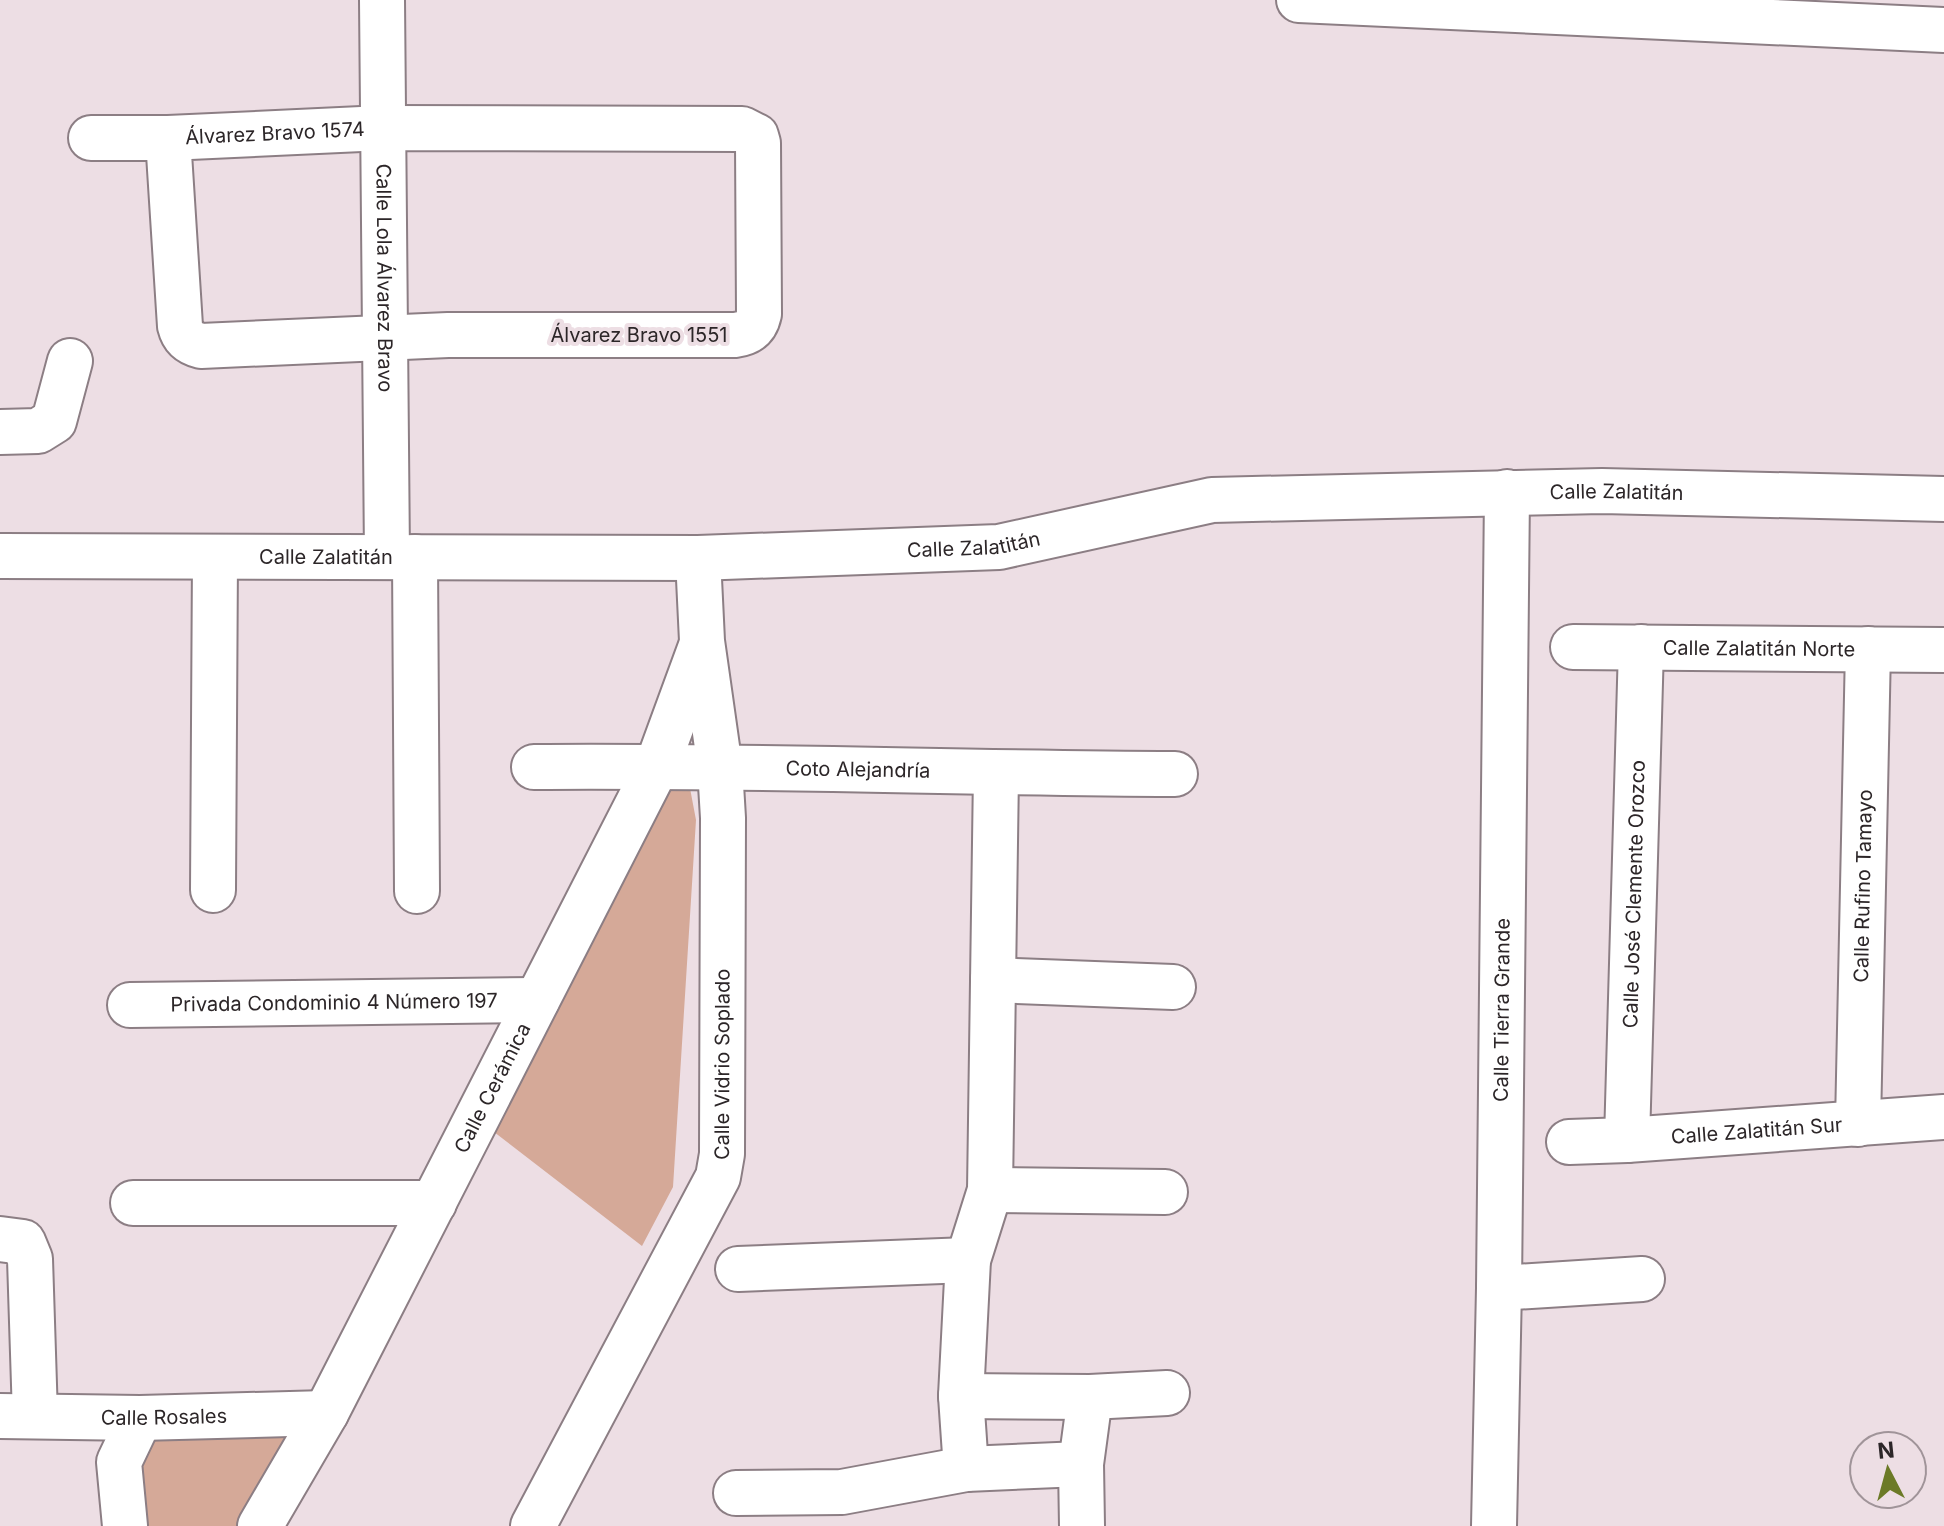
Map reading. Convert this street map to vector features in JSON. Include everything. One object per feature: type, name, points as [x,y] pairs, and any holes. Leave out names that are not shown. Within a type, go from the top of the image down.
[{"type":"street","name":"Calle Lola Álvarez Bravo","points":[[382,0],[385,337],[401,557],[417,891]]},
{"type":"street","points":[[1299,0],[1695,9],[1944,30]]},
{"type":"street","name":"Álvarez Bravo 1574","points":[[91,138],[168,138],[383,128]]},
{"type":"street","name":"Álvarez Bravo 1551","points":[[383,128],[742,129],[756,136],[758,143],[759,314],[752,329],[743,334],[385,337]]},
{"type":"street","name":"Álvarez Bravo 1574","points":[[168,138],[180,326],[187,340],[201,346],[385,337]]},
{"type":"street","points":[[0,432],[38,431],[54,421],[70,361]]},
{"type":"street","name":"Calle Zalatitán","points":[[0,556],[698,558],[999,547],[1212,500],[1602,491],[1944,499]]},
{"type":"street","name":"Calle Tierra Grande","points":[[1494,1526],[1507,492]]},
{"type":"street","points":[[213,890],[215,557]]},
{"type":"street","name":"Calle Vidrio Soplado","points":[[533,1526],[718,1177],[722,1154],[723,818],[720,768],[702,641],[698,558]]},
{"type":"street","name":"Calle Cerámica","points":[[260,1526],[326,1413],[657,766],[702,641]]},
{"type":"street","name":"Calle Zalatitán Norte","points":[[1573,647],[1944,650]]},
{"type":"street","name":"Calle José Clemente Orozco","points":[[1627,1140],[1641,647]]},
{"type":"street","name":"Calle Rufino Tamayo","points":[[1858,1124],[1868,649]]},
{"type":"street","name":"Coto Alejandría","points":[[534,767],[1175,774]]},
{"type":"street","points":[[966,1469],[961,1396],[968,1260],[990,1190],[996,773]]},
{"type":"street","points":[[993,980],[1173,987]]},
{"type":"street","name":"Privada Condominio 4 Número 197","points":[[130,1005],[537,1000]]},
{"type":"street","name":"Calle Zalatitán Sur","points":[[1569,1142],[1944,1117]]},
{"type":"street","points":[[990,1190],[1165,1192]]},
{"type":"street","points":[[133,1203],[434,1203]]},
{"type":"street","points":[[0,1239],[23,1242],[30,1259],[18,1416]]},
{"type":"street","points":[[738,1269],[968,1260]]},
{"type":"street","points":[[1499,1288],[1642,1279]]},
{"type":"street","points":[[961,1396],[1090,1397],[1167,1393]]},
{"type":"street","points":[[1082,1526],[1081,1464],[1090,1397]]},
{"type":"street","name":"Calle Rosales","points":[[18,1416],[140,1418],[326,1413]]},
{"type":"street","points":[[125,1526],[119,1462],[140,1418]]},
{"type":"street","points":[[736,1493],[840,1509],[966,1469],[1081,1464]]},
{"type":"shaded area","points":[[689,783],[696,820],[673,1187],[642,1246],[485,1125],[654,786]]},
{"type":"shaded area","points":[[145,1421],[294,1425],[239,1526],[129,1526]]}]
